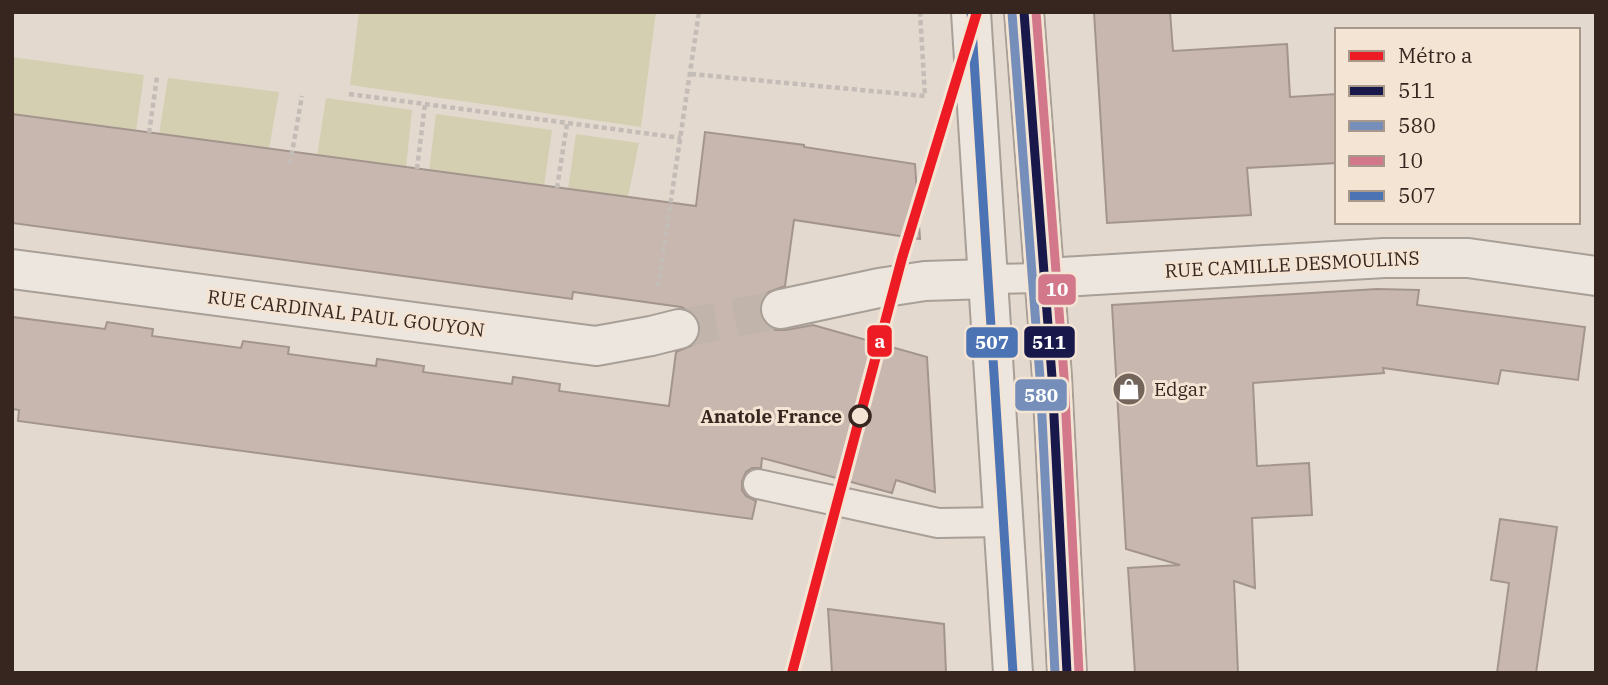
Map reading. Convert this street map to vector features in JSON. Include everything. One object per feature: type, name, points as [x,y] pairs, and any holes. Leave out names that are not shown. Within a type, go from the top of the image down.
[{"type":"street","points":[[971,12],[1013,673]]},
{"type":"street","points":[[1024,12],[1045,278],[1067,673]]},
{"type":"street","name":"RUE CAMILLE DESMOULINS","points":[[1045,278],[1384,258],[1468,258],[1596,276]]},
{"type":"street","name":"RUE CARDINAL PAUL GOUYON","points":[[12,269],[597,346],[665,333]]},
{"type":"street","points":[[781,309],[925,281],[988,279]]},
{"type":"lane","name":"RUE CAMILLE DESMOULINS","points":[[988,279],[1045,278]]},
{"type":"lane","points":[[758,484],[938,523],[1002,522]]},
{"type":"path","points":[[665,333],[681,138],[699,12]]},
{"type":"path","points":[[691,74],[925,96],[920,12]]},
{"type":"path","points":[[149,133],[157,77]]},
{"type":"path","points":[[349,94],[681,138]]},
{"type":"path","points":[[290,164],[302,96]]},
{"type":"path","points":[[417,169],[425,104]]},
{"type":"path","points":[[557,188],[567,124]]},
{"type":"shaded area","points":[[359,12],[656,12],[641,127],[350,85]]},
{"type":"shaded area","points":[[12,57],[144,75],[136,131],[12,114]]},
{"type":"shaded area","points":[[168,78],[279,92],[269,149],[159,134]]},
{"type":"shaded area","points":[[326,98],[412,110],[406,168],[317,156]]},
{"type":"shaded area","points":[[436,114],[552,130],[544,186],[429,171]]},
{"type":"shaded area","points":[[576,134],[639,143],[628,197],[568,189]]},
{"type":"building","points":[[1094,12],[1170,12],[1173,51],[1287,44],[1290,97],[1335,94],[1335,163],[1247,168],[1251,215],[1107,223]]},
{"type":"building","points":[[12,114],[696,206],[705,132],[915,164],[920,239],[794,220],[785,286],[766,293],[760,303],[760,313],[764,323],[775,330],[813,325],[927,357],[935,492],[896,480],[892,493],[762,458],[761,468],[752,468],[746,472],[742,481],[742,490],[746,496],[756,501],[752,519],[18,421],[19,410],[12,409],[12,317],[105,329],[107,322],[153,329],[152,336],[241,348],[243,341],[289,347],[288,354],[376,366],[377,359],[424,366],[423,372],[512,384],[513,377],[560,384],[559,391],[669,406],[676,352],[695,344],[700,334],[700,324],[694,313],[681,307],[573,292],[572,299],[12,223]]},
{"type":"building","points":[[1377,289],[1419,290],[1417,305],[1585,327],[1578,380],[1501,370],[1498,384],[1383,368],[1384,373],[1253,383],[1257,466],[1309,463],[1312,515],[1252,518],[1255,588],[1234,581],[1238,673],[1135,673],[1128,568],[1180,565],[1126,549],[1112,305]]},
{"type":"building","points":[[1500,519],[1557,527],[1536,673],[1497,673],[1509,583],[1491,580]]},
{"type":"building","points":[[828,609],[944,624],[946,673],[832,673]]},
{"type":"tunnel","points":[[679,329],[781,309]]},
{"type":"metro line","name":"a","points":[[792,673],[902,258],[977,12]]},
{"type":"transit line","name":"507","points":[[971,12],[1013,673]]},
{"type":"transit line","name":"511","points":[[1024,12],[1052,377],[1067,673]]},
{"type":"transit line","name":"10","points":[[1036,12],[1064,376],[1079,672]]},
{"type":"transit line","name":"580","points":[[1012,13],[1040,378],[1055,673]]},
{"type":"place","name":"Edgar","points":[[1129,389]]},
{"type":"place","name":"Anatole France","points":[[860,416]]}]
